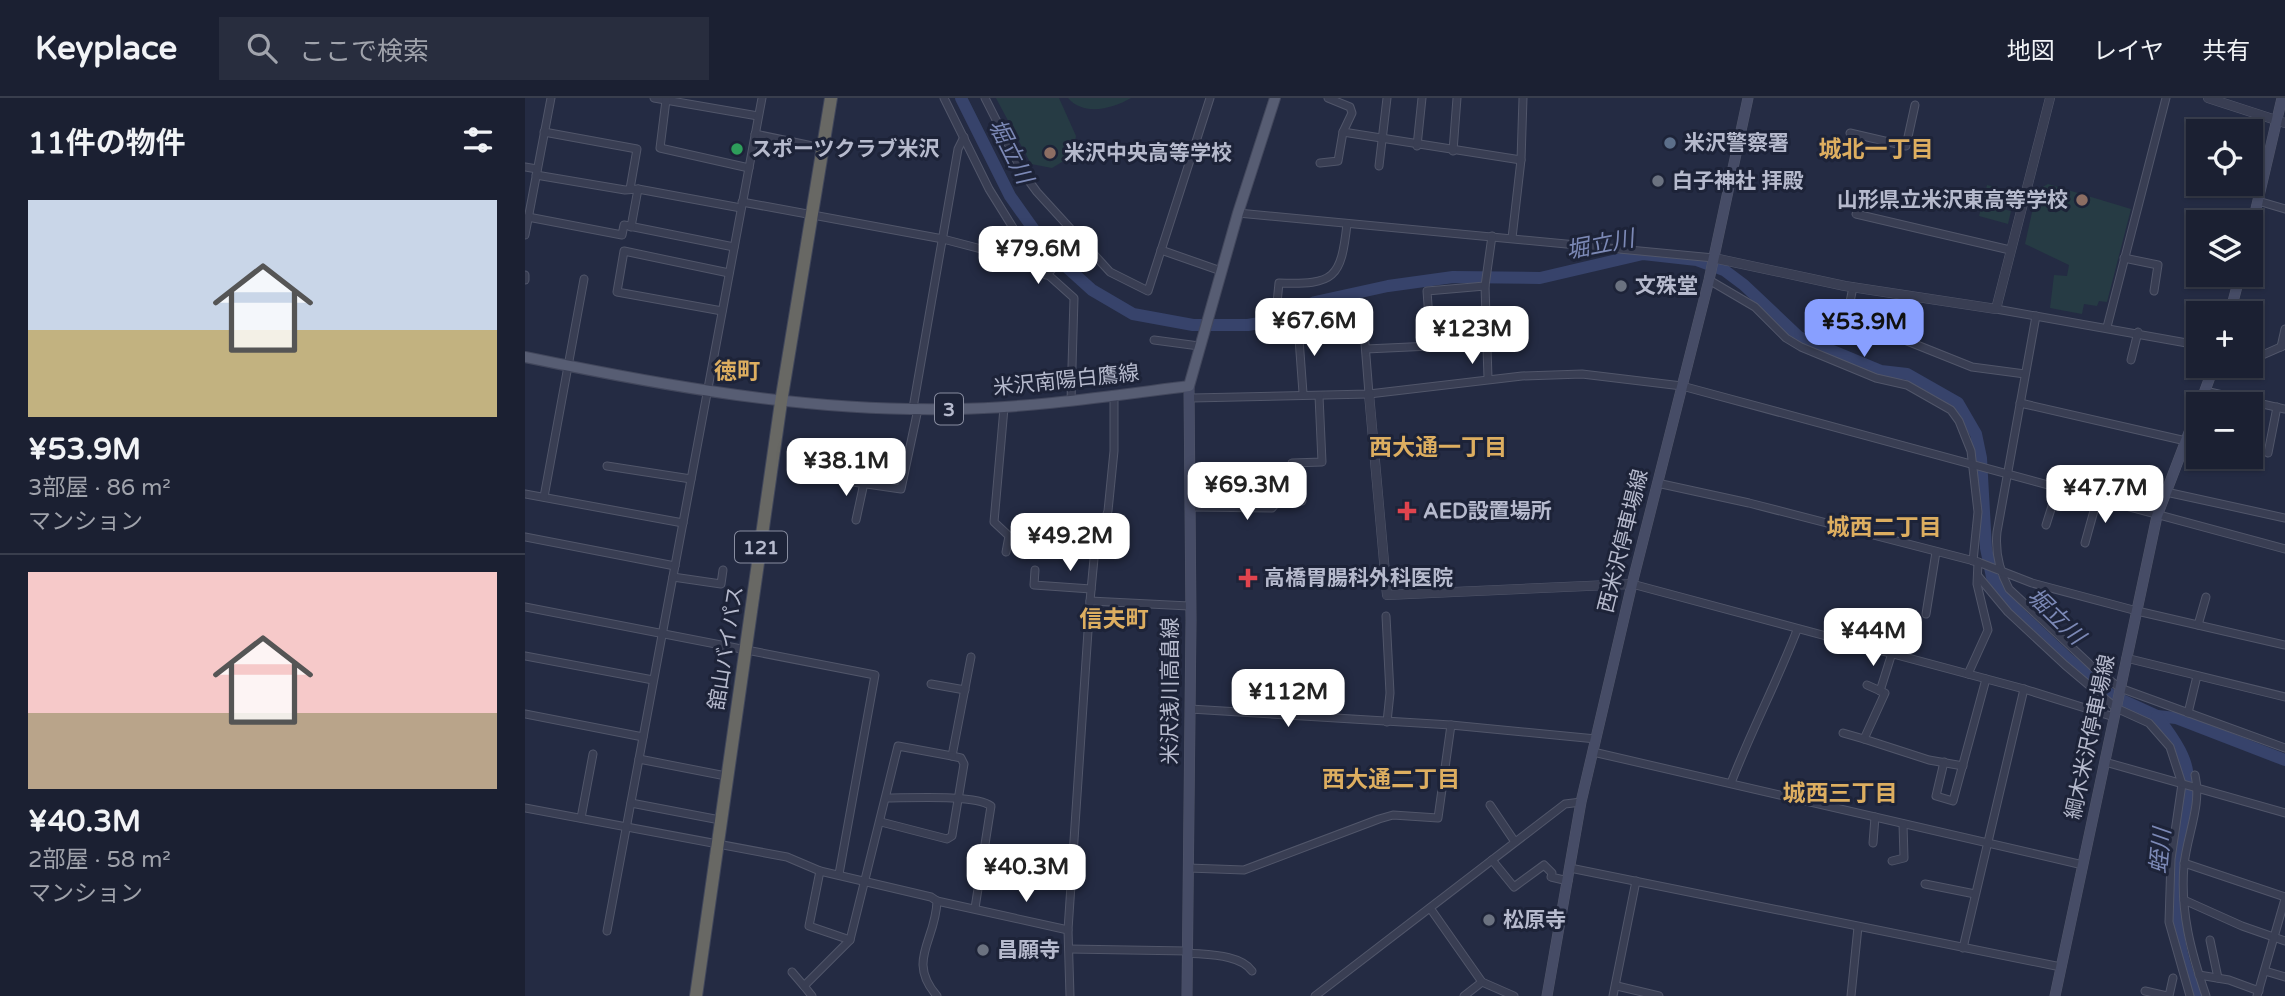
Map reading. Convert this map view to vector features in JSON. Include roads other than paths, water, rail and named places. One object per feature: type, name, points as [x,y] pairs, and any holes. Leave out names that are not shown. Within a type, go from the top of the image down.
[{"type":"highway","name":"舘山バイパス","points":[[696,996],[781,402],[831,98]]},
{"type":"main road","points":[[1189,386],[1274,98]]},
{"type":"main road","name":"西米沢停車場線","points":[[1547,996],[1581,802],[1632,584],[1710,280],[1748,98]]},
{"type":"main road","points":[[2256,210],[2265,169],[2281,122],[2283,98]]},
{"type":"main road","name":"米沢南陽白鷹線","points":[[525,357],[781,402],[915,408],[1004,408],[1189,386]]},
{"type":"main road","name":"綱木米沢停車場線","points":[[2205,390],[2210,378]]},
{"type":"main road","name":"米沢浅川高畠線","points":[[1187,996],[1192,398],[1189,386]]},
{"type":"main road","name":"綱木米沢停車場線","points":[[2055,996],[2157,516],[2186,441]]},
{"type":"street","points":[[525,235],[551,98]]},
{"type":"street","points":[[654,98],[758,116]]},
{"type":"street","points":[[607,931],[762,98]]},
{"type":"street","points":[[944,98],[989,189],[1035,263],[1075,298],[1071,401]]},
{"type":"street","points":[[985,98],[1023,173],[1080,242],[1110,272],[1148,291],[1210,98]]},
{"type":"street","points":[[1319,163],[1338,161],[1343,132],[1352,113],[1350,107],[1328,98]]},
{"type":"street","points":[[1379,166],[1387,98]]},
{"type":"street","points":[[1416,146],[1422,98]]},
{"type":"street","points":[[1453,151],[1457,98]]},
{"type":"street","points":[[1512,238],[1521,160],[1523,98]]},
{"type":"street","points":[[1996,309],[2050,98]]},
{"type":"street","points":[[2107,327],[2166,98]]},
{"type":"street","points":[[2208,98],[2281,122]]},
{"type":"street","points":[[666,100],[660,148],[749,168]]},
{"type":"street","points":[[1850,133],[1906,146],[1915,105]]},
{"type":"street","points":[[544,132],[637,149],[631,227]]},
{"type":"street","points":[[1343,132],[1416,146],[1521,160]]},
{"type":"street","points":[[755,134],[822,148]]},
{"type":"street","points":[[846,481],[901,488],[958,149],[964,137]]},
{"type":"street","points":[[525,167],[537,172],[634,189],[943,239],[1035,263]]},
{"type":"street","points":[[2258,201],[2285,209]]},
{"type":"street","points":[[1238,213],[1714,259],[1853,287],[2138,332],[2186,342]]},
{"type":"street","points":[[1856,214],[2010,250]]},
{"type":"street","points":[[529,217],[622,235],[624,225],[734,247]]},
{"type":"street","points":[[1277,303],[1279,282],[1315,284],[1333,277],[1343,260],[1347,223]]},
{"type":"street","points":[[1488,378],[1485,286],[1492,236]]},
{"type":"street","points":[[1048,273],[1080,242]]},
{"type":"street","points":[[1161,250],[1221,271]]},
{"type":"street","points":[[722,311],[617,292],[624,251],[729,273]]},
{"type":"street","points":[[2124,258],[2158,265],[2154,290]]},
{"type":"street","points":[[525,275],[525,281]]},
{"type":"street","points":[[544,497],[565,365],[584,279]]},
{"type":"street","points":[[1710,280],[1755,307],[1786,338],[1801,347],[1876,378],[1907,385],[1943,404],[1959,421],[1967,438],[1973,465],[1978,512],[1978,576],[1988,630],[1968,674]]},
{"type":"street","points":[[1366,349],[1431,346],[1427,291],[1485,286]]},
{"type":"street","points":[[1853,287],[1845,327],[1902,339],[1972,367],[2025,374]]},
{"type":"street","points":[[2036,316],[1996,546],[2001,570],[2009,589],[2120,689],[2285,748]]},
{"type":"street","points":[[1298,325],[1303,394]]},
{"type":"street","points":[[2263,354],[2283,346],[2285,329]]},
{"type":"street","points":[[1364,331],[1387,595],[1632,584],[1797,630],[2116,710],[2149,723],[2161,734],[2173,755],[2184,784],[2171,859],[2169,912],[2190,996]]},
{"type":"street","points":[[2131,360],[2138,332]]},
{"type":"street","points":[[1154,340],[1200,343]]},
{"type":"street","points":[[1192,398],[1369,394],[1488,378],[1582,374],[1682,386],[2057,490],[2285,549]]},
{"type":"street","points":[[2205,390],[2281,408],[2268,453]]},
{"type":"street","points":[[1070,996],[1068,930],[1090,601],[1094,550],[1108,511],[1114,451],[1114,395]]},
{"type":"street","points":[[1292,463],[1322,462],[1319,396]]},
{"type":"street","points":[[2019,403],[2186,441]]},
{"type":"street","points":[[1004,408],[993,522],[1009,536],[1006,552]]},
{"type":"street","points":[[607,466],[691,479]]},
{"type":"street","points":[[856,520],[864,483]]},
{"type":"street","points":[[1657,483],[1749,503],[1936,552],[2001,570],[2032,583],[2137,611],[2285,645]]},
{"type":"street","points":[[2046,525],[2057,490]]},
{"type":"street","points":[[2166,492],[2285,518]]},
{"type":"street","points":[[525,494],[683,523]]},
{"type":"street","points":[[2085,543],[2097,500]]},
{"type":"street","points":[[1191,507],[1272,508],[1277,502],[1302,501]]},
{"type":"street","points":[[525,537],[674,566]]},
{"type":"street","points":[[1066,549],[1094,550]]},
{"type":"street","points":[[1926,614],[1936,552]]},
{"type":"street","points":[[673,577],[721,584],[723,570]]},
{"type":"street","points":[[1035,570],[1034,585],[1091,589]]},
{"type":"street","points":[[1978,576],[2008,612],[2116,710]]},
{"type":"street","points":[[2198,625],[2206,597]]},
{"type":"street","points":[[1090,601],[1189,606]]},
{"type":"street","points":[[525,607],[875,675],[839,874]]},
{"type":"street","points":[[1386,616],[1390,693],[1387,722]]},
{"type":"street","points":[[1731,783],[1747,740],[1777,683],[1797,630]]},
{"type":"street","points":[[1880,691],[1892,653]]},
{"type":"street","points":[[525,656],[653,680]]},
{"type":"street","points":[[952,756],[971,657]]},
{"type":"street","points":[[2126,659],[2285,697]]},
{"type":"street","points":[[2188,713],[2197,676]]},
{"type":"street","points":[[1944,762],[1935,796],[1954,801],[1986,679]]},
{"type":"street","points":[[931,684],[965,690]]},
{"type":"street","points":[[1864,739],[1885,693],[1867,685]]},
{"type":"street","points":[[1963,948],[2024,689]]},
{"type":"street","points":[[1190,709],[1451,726],[1596,739]]},
{"type":"street","points":[[525,714],[643,737]]},
{"type":"street","points":[[1188,868],[1244,870],[1393,815],[1438,818],[1451,726]]},
{"type":"street","points":[[1843,733],[1963,766]]},
{"type":"street","points":[[804,986],[851,940],[898,746],[961,758],[964,764],[952,836],[947,839],[881,822]]},
{"type":"street","points":[[1593,751],[2083,865]]},
{"type":"street","points":[[581,818],[593,754]]},
{"type":"street","points":[[639,759],[726,776]]},
{"type":"street","points":[[2105,762],[2285,813]]},
{"type":"street","points":[[2195,775],[2196,787],[2184,863],[2184,922],[2206,996]]},
{"type":"street","points":[[886,798],[987,803],[992,812],[975,908]]},
{"type":"street","points":[[1315,996],[1565,804],[1581,802]]},
{"type":"street","points":[[631,803],[720,820]]},
{"type":"street","points":[[1490,805],[1515,842]]},
{"type":"street","points":[[525,808],[716,846],[787,857],[820,872],[839,874],[937,901],[1068,930]]},
{"type":"street","points":[[1873,843],[1875,817]]},
{"type":"street","points":[[1892,861],[1904,858],[1903,824]]},
{"type":"street","points":[[1492,860],[1514,887],[1544,865],[1552,873],[1551,877],[1568,881]]},
{"type":"street","points":[[2184,863],[2285,898],[2258,993],[2218,978],[2199,975]]},
{"type":"street","points":[[1570,867],[2061,967]]},
{"type":"street","points":[[820,872],[809,926],[851,940]]},
{"type":"street","points":[[1612,996],[1617,986],[1636,881]]},
{"type":"street","points":[[1925,884],[1975,894]]},
{"type":"street","points":[[937,901],[933,928],[921,962],[927,984],[937,996]]},
{"type":"street","points":[[2183,901],[2285,941]]},
{"type":"street","points":[[1430,908],[1482,982],[1514,996]]},
{"type":"street","points":[[1851,996],[1858,927]]},
{"type":"street","points":[[2210,940],[2218,978]]},
{"type":"street","points":[[1069,949],[1188,952],[1228,958],[1248,965],[1252,971]]},
{"type":"street","points":[[2265,971],[2285,977]]},
{"type":"street","points":[[792,972],[813,996]]},
{"type":"street","points":[[2145,991],[2168,996],[2173,978]]},
{"type":"street","points":[[1464,996],[1482,982]]},
{"type":"street","points":[[1617,986],[1659,996]]},
{"type":"waterway","name":"堀立川","points":[[961,98],[1010,196],[1049,251],[1092,290],[1133,314],[1193,325],[1248,325],[1277,320],[1315,302],[1388,286],[1453,277],[1540,278],[1643,254],[1697,260],[1724,270],[1744,285],[1799,337],[1881,371],[1907,374],[1958,403],[1976,434],[1981,458],[1986,548],[1992,577],[2017,611],[2065,656],[2110,694],[2124,701],[2157,716],[2176,718],[2285,760]]},
{"type":"waterway","name":"蛭川","points":[[2157,716],[2181,751],[2188,778],[2177,861],[2176,900],[2179,940],[2198,996]]},
{"type":"place","name":"米沢警察署","points":[[1670,143]]},
{"type":"place","name":"スポーツクラブ米沢","points":[[737,149]]},
{"type":"place","name":"米沢中央高等学校","points":[[1050,153]]},
{"type":"place","name":"白子神社 拝殿","points":[[1658,181]]},
{"type":"place","name":"山形県立米沢東高等学校","points":[[2082,200]]},
{"type":"place","name":"文殊堂","points":[[1621,286]]},
{"type":"place","name":"AED設置場所","points":[[1407,511]]},
{"type":"place","name":"高橋胃腸科外科医院","points":[[1248,578]]},
{"type":"place","name":"松原寺","points":[[1489,920]]},
{"type":"place","name":"昌願寺","points":[[983,950]]},
{"type":"district","name":"城北一丁目","points":[[1876,149]]},
{"type":"district","name":"徳町","points":[[737,371]]},
{"type":"district","name":"西大通一丁目","points":[[1438,447]]},
{"type":"district","name":"城西二丁目","points":[[1884,527]]},
{"type":"district","name":"信夫町","points":[[1114,619]]},
{"type":"district","name":"西大通二丁目","points":[[1391,779]]},
{"type":"district","name":"城西三丁目","points":[[1840,793]]}]
